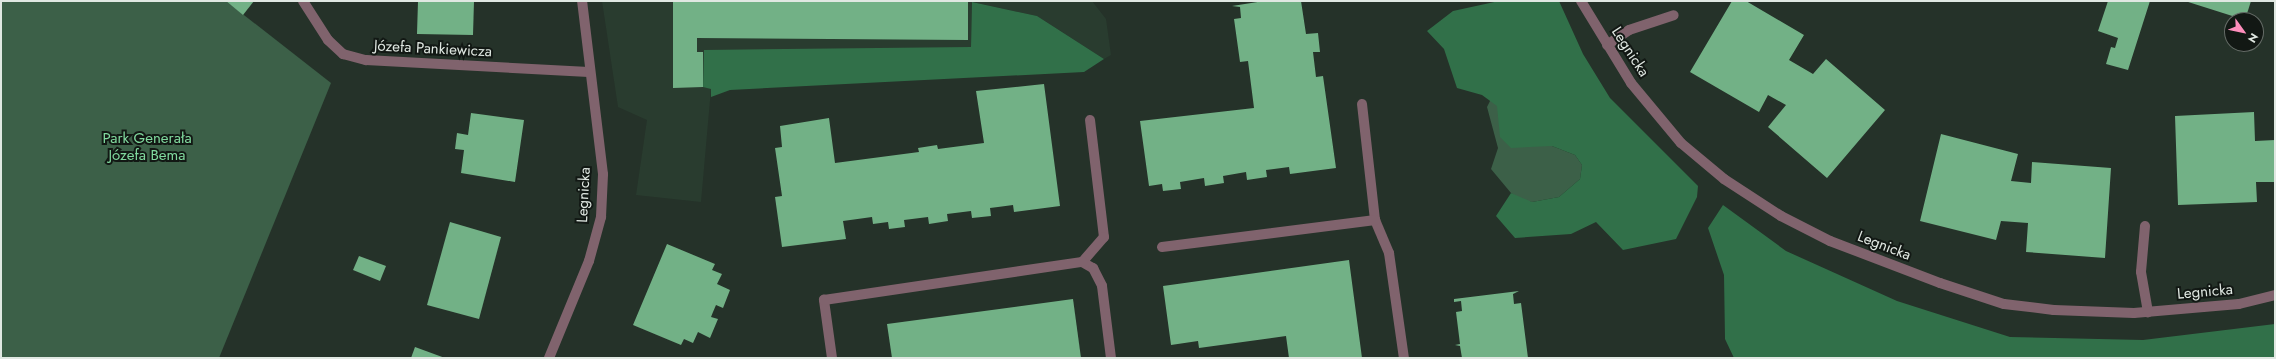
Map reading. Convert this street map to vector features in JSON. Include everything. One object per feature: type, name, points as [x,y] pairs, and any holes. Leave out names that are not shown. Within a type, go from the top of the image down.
[{"type":"street","name":"Józefa Pankiewicza","points":[[304,1],[328,40],[343,54],[366,60],[589,72]]},
{"type":"street","name":"Legnicka","points":[[549,358],[589,261],[601,217],[603,174],[589,72],[582,1]]},
{"type":"street","name":"Legnicka","points":[[1581,1],[1631,83],[1681,143],[1724,179],[1781,216],[1830,241],[1940,284],[2004,304],[2054,310],[2148,312],[2239,304],[2275,296]]},
{"type":"street","points":[[1607,45],[1630,30],[1674,16]]},
{"type":"street","points":[[1362,104],[1375,220],[1388,253],[1404,358]]},
{"type":"street","points":[[1082,262],[1104,237],[1090,120]]},
{"type":"street","points":[[1162,247],[1375,220]]},
{"type":"street","points":[[2145,226],[2141,272],[2148,312]]},
{"type":"street","points":[[832,358],[824,300],[1082,262],[1093,268],[1102,286],[1111,358]]},
{"type":"shaded area","points":[[602,1],[1092,1],[1106,19],[1111,55],[1104,59],[1037,16],[972,2],[971,47],[711,89],[701,202],[636,195],[647,120],[618,107]]},
{"type":"green space","name":"Park Generała Józefa Bema","points":[[1,1],[226,1],[331,83],[219,358],[1,358]]},
{"type":"green space","points":[[1499,1],[1559,1],[1583,54],[1610,98],[1698,186],[1697,197],[1676,239],[1623,250],[1596,222],[1571,234],[1515,238],[1496,216],[1511,193],[1532,202],[1559,197],[1580,179],[1582,165],[1575,155],[1552,146],[1511,148],[1500,137],[1497,106],[1482,95],[1457,88],[1444,49],[1427,31],[1453,11]]},
{"type":"green space","points":[[972,2],[1037,16],[1104,59],[1084,72],[730,90],[711,97],[711,89],[703,87],[704,50],[971,47]]},
{"type":"green space","points":[[1494,93],[1552,146],[1575,155],[1582,165],[1580,179],[1559,197],[1532,202],[1522,200],[1511,193],[1491,169],[1498,148],[1487,107]]},
{"type":"green space","points":[[1723,205],[1786,251],[1897,301],[2010,337],[2143,340],[2275,324],[2275,358],[1734,358],[1725,339],[1724,275],[1708,228]]},
{"type":"building","points":[[226,1],[254,1],[243,15]]},
{"type":"building","points":[[418,1],[474,1],[473,35],[417,34]]},
{"type":"building","points":[[673,1],[968,1],[968,40],[697,38],[697,52],[703,52],[703,87],[673,88]]},
{"type":"building","points":[[1264,1],[1301,1],[1306,34],[1318,33],[1320,52],[1313,52],[1316,77],[1323,76],[1336,168],[1290,174],[1289,167],[1266,170],[1267,177],[1247,180],[1246,172],[1223,176],[1224,183],[1205,186],[1204,178],[1180,182],[1181,189],[1163,191],[1162,184],[1149,186],[1140,121],[1254,108],[1248,61],[1240,62],[1234,19],[1241,18],[1240,7],[1232,6]]},
{"type":"building","points":[[1732,1],[1746,1],[1804,35],[1789,60],[1813,74],[1826,59],[1885,110],[1827,178],[1768,127],[1786,105],[1768,95],[1759,112],[1690,72]]},
{"type":"building","points":[[2108,1],[2150,1],[2128,70],[2106,64],[2111,47],[2115,48],[2118,38],[2098,31]]},
{"type":"building","points":[[2185,1],[2251,1],[2248,12],[2224,12],[2224,13]]},
{"type":"building","points":[[1044,84],[1060,206],[1014,212],[1013,205],[990,208],[991,216],[972,218],[971,211],[947,214],[948,221],[929,224],[928,217],[904,220],[905,227],[889,229],[888,222],[873,224],[872,217],[843,221],[846,239],[782,247],[775,197],[782,196],[775,148],[782,147],[780,126],[829,118],[835,163],[919,152],[918,148],[937,145],[938,149],[984,143],[976,91]]},
{"type":"building","points":[[2254,112],[2255,141],[2275,140],[2275,182],[2256,182],[2257,202],[2178,205],[2175,116]]},
{"type":"building","points":[[471,113],[524,120],[515,182],[461,173],[464,150],[455,149],[457,133],[468,135]]},
{"type":"building","points":[[1941,134],[2018,154],[2011,181],[2031,183],[2032,162],[2111,168],[2105,258],[2026,252],[2028,223],[2001,221],[1996,240],[1920,221]]},
{"type":"building","points":[[450,222],[501,237],[479,319],[427,305]]},
{"type":"building","points":[[667,244],[715,264],[712,270],[722,274],[717,284],[730,290],[723,308],[716,305],[713,312],[711,317],[718,319],[710,338],[698,332],[693,343],[684,339],[681,345],[633,325]]},
{"type":"building","points":[[359,256],[386,266],[380,281],[353,270]]},
{"type":"building","points":[[1349,260],[1362,358],[1289,358],[1286,336],[1199,348],[1198,341],[1171,345],[1163,286]]},
{"type":"building","points":[[1519,291],[1513,294],[1514,304],[1521,303],[1528,358],[1462,358],[1460,346],[1455,345],[1460,344],[1456,312],[1462,311],[1461,301],[1454,302],[1454,299]]},
{"type":"building","points":[[1073,299],[1081,358],[892,358],[887,324]]},
{"type":"building","points":[[415,347],[445,358],[411,358]]}]
